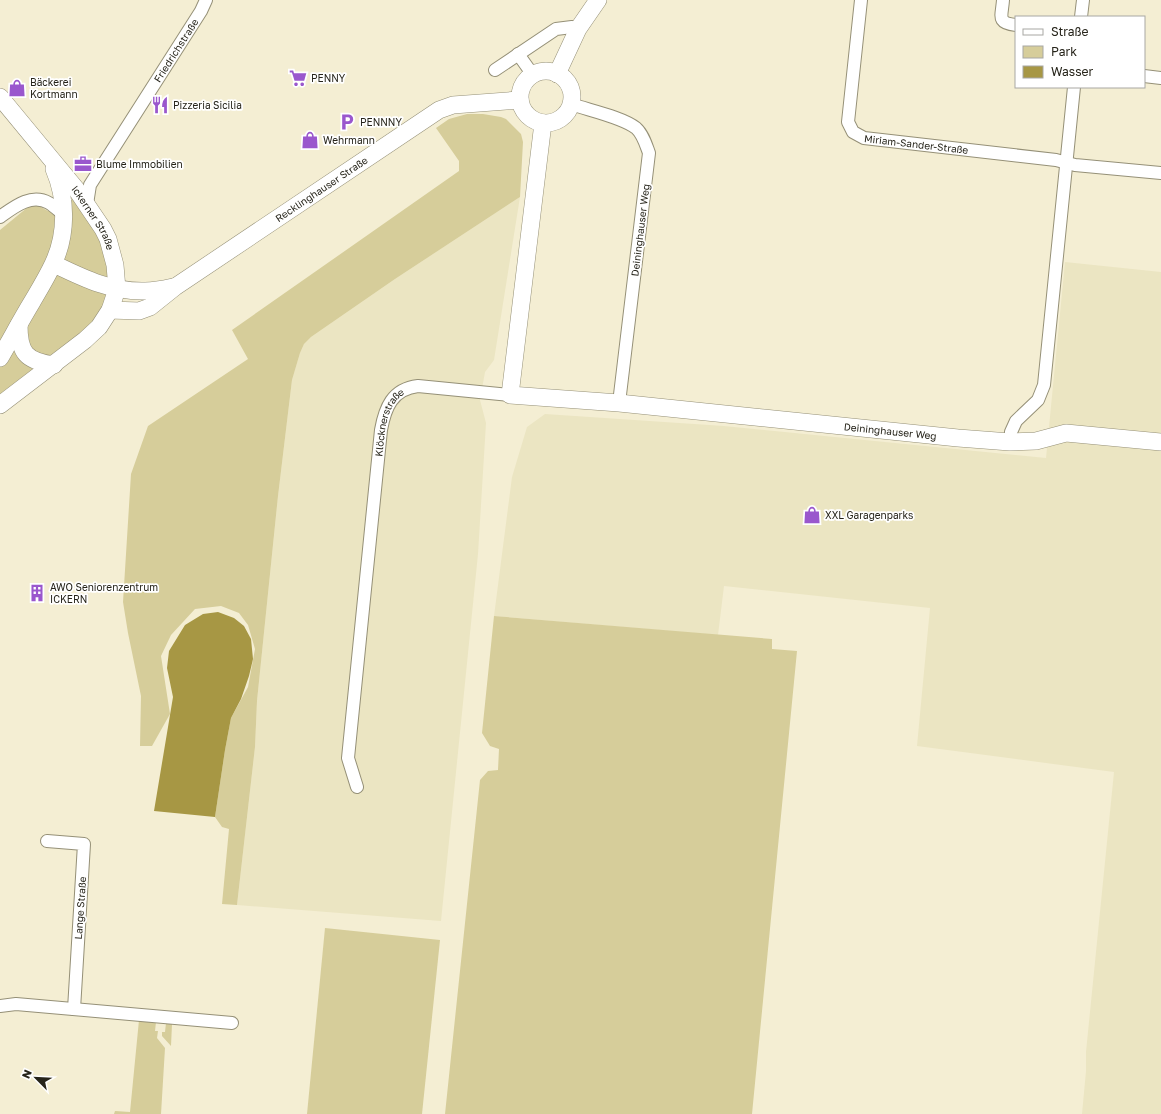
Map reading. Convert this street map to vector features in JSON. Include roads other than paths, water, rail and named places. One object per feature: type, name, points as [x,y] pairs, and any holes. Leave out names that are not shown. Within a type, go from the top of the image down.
[{"type":"main road","points":[[557,74],[578,30],[598,0]]},
{"type":"main road","points":[[541,72],[557,74],[568,83],[572,97],[568,111],[557,121],[543,123],[534,121],[527,116],[522,108],[520,92],[523,85],[527,79],[541,72]]},
{"type":"main road","name":"Ickerner Straße","points":[[0,97],[86,204],[103,229],[108,239],[115,265],[117,289]]},
{"type":"main road","name":"Recklinghauser Straße","points":[[110,310],[139,311],[150,307],[175,287],[439,110],[453,105],[520,100]]},
{"type":"main road","points":[[510,395],[543,123]]},
{"type":"main road","name":"Ickerner Straße","points":[[48,156],[60,181],[64,215],[62,238],[54,264]]},
{"type":"main road","points":[[0,358],[54,264]]},
{"type":"main road","name":"Recklinghauser Straße","points":[[54,264],[99,284],[117,289],[147,291],[175,287]]},
{"type":"main road","points":[[0,405],[54,365],[99,327],[110,310],[117,289]]},
{"type":"main road","points":[[19,325],[20,344],[24,352],[43,363],[54,365]]},
{"type":"main road","name":"Deininghauser Weg","points":[[510,395],[619,404],[1010,442],[1036,440],[1066,433],[1161,442]]},
{"type":"street","name":"Friedrichstraße","points":[[86,204],[90,185],[197,17],[206,0]]},
{"type":"street","name":"Miriam-Sander-Straße","points":[[861,0],[848,122],[853,132],[864,138],[1056,160],[1075,166],[1161,174]]},
{"type":"street","points":[[1003,0],[1001,19],[1006,24],[1015,25]]},
{"type":"street","points":[[1081,16],[1083,0]]},
{"type":"street","points":[[495,70],[556,29],[572,27],[578,30]]},
{"type":"street","points":[[518,54],[533,75]]},
{"type":"street","points":[[1145,76],[1161,78]]},
{"type":"street","points":[[1010,442],[1011,432],[1016,421],[1038,400],[1044,385],[1074,88]]},
{"type":"street","name":"Deininghauser Weg","points":[[571,104],[608,116],[626,123],[636,129],[644,139],[649,153],[619,404]]},
{"type":"street","points":[[0,217],[20,203],[37,199],[49,203],[64,215]]},
{"type":"street","name":"Klöcknerstraße","points":[[357,788],[348,758],[379,446],[384,414],[392,400],[408,387],[418,386],[510,395]]},
{"type":"street","name":"Lange Straße","points":[[47,841],[84,844],[74,1009]]},
{"type":"street","points":[[0,1006],[16,1004],[232,1023]]},
{"type":"water","points":[[218,612],[234,618],[244,626],[251,639],[253,659],[241,699],[231,718],[215,817],[154,811],[173,697],[167,668],[169,651],[185,625],[203,614]]},
{"type":"place","name":"PENNY","points":[[298,78]]},
{"type":"place","name":"Bäckerei Kortmann","points":[[17,88]]},
{"type":"place","name":"Pizzeria Sicilia","points":[[160,105]]},
{"type":"place","name":"PENNNY","points":[[347,122]]},
{"type":"place","name":"Wehrmann","points":[[310,140]]},
{"type":"place","name":"Blume Immobilien","points":[[83,164]]},
{"type":"place","name":"XXL Garagenparks","points":[[812,515]]},
{"type":"place","name":"AWO Seniorenzentrum ICKERN","points":[[37,593]]}]
